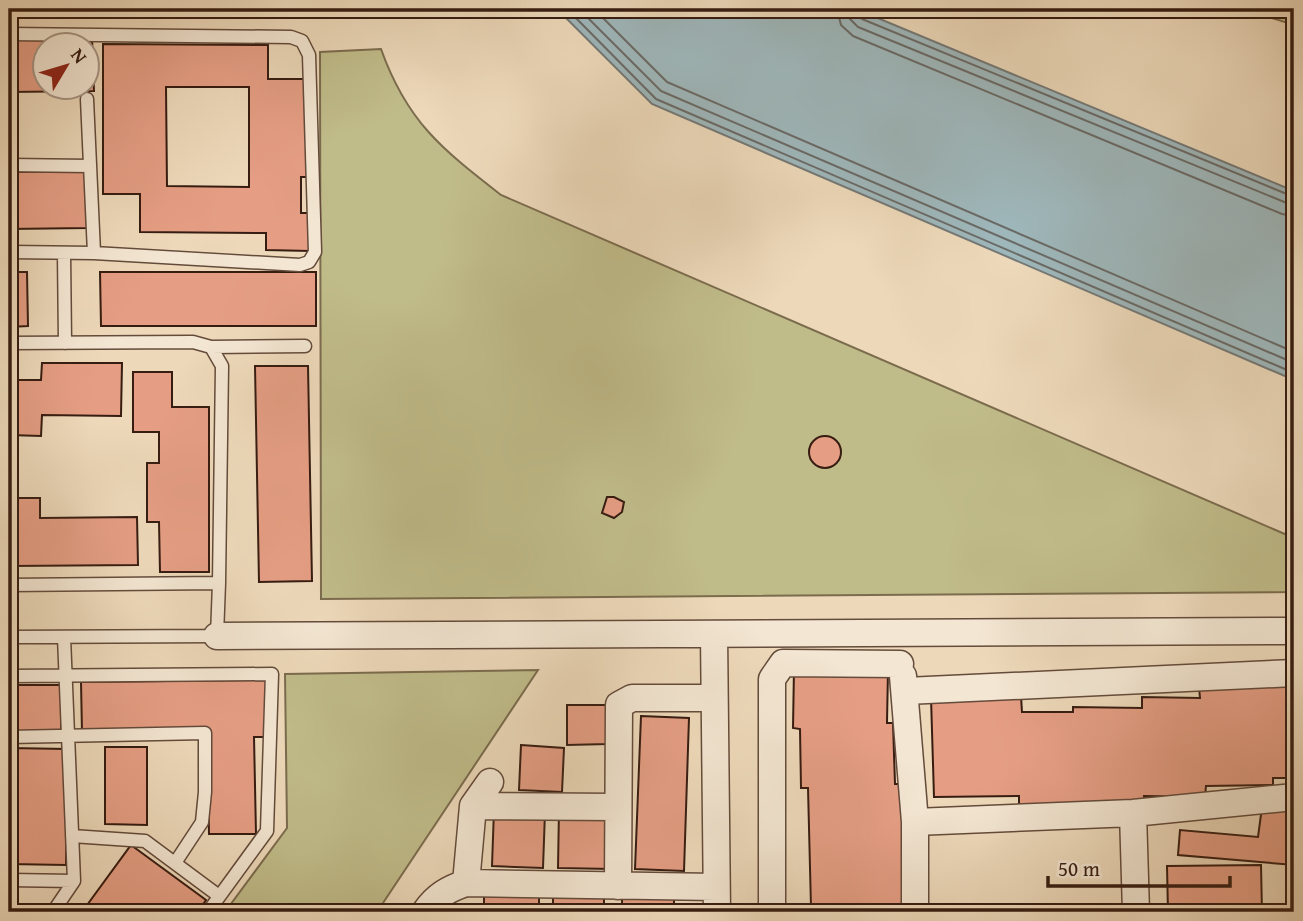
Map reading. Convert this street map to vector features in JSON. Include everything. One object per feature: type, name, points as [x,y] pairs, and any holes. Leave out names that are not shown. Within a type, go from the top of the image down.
[{"type":"street","points":[[217,636],[1294,631]]},
{"type":"street","points":[[899,633],[915,822],[915,912]]},
{"type":"street","points":[[425,912],[434,900],[448,889],[466,883],[618,886],[717,900],[714,634]]},
{"type":"street","points":[[772,912],[772,679],[776,670],[783,663],[900,664]]},
{"type":"street","points":[[906,691],[1294,673]]},
{"type":"street","points":[[618,886],[619,705],[632,698],[714,698]]},
{"type":"street","points":[[466,883],[473,806],[490,782]]},
{"type":"street","points":[[915,822],[1133,813],[1294,797]]},
{"type":"street","points":[[473,806],[617,807]]},
{"type":"street","points":[[1133,813],[1136,912]]},
{"type":"lane","points":[[9,34],[292,37],[302,41],[309,55],[315,252],[309,261],[300,265],[94,253],[9,252]]},
{"type":"lane","points":[[87,102],[94,253]]},
{"type":"lane","points":[[9,165],[90,166]]},
{"type":"lane","points":[[64,253],[65,343]]},
{"type":"lane","points":[[9,343],[192,342],[211,347],[305,346]]},
{"type":"lane","points":[[9,637],[217,636],[222,366],[211,347]]},
{"type":"lane","points":[[9,585],[219,583]]},
{"type":"lane","points":[[53,912],[74,881],[64,637]]},
{"type":"lane","points":[[9,676],[272,674],[267,831],[208,912]]},
{"type":"lane","points":[[9,737],[205,733],[202,822],[175,863]]},
{"type":"lane","points":[[72,836],[145,841],[219,896]]},
{"type":"lane","points":[[9,880],[74,881]]},
{"type":"shaded area","points":[[1243,9],[1294,9],[1294,25]]},
{"type":"shaded area","points":[[381,49],[402,96],[415,115],[444,148],[501,195],[1294,538],[1294,592],[321,599],[320,52]]},
{"type":"shaded area","points":[[538,670],[377,912],[225,912],[287,828],[285,674]]},
{"type":"water","points":[[557,9],[856,9],[1294,191],[1294,380],[652,104]]},
{"type":"building","points":[[239,9],[299,9],[298,16],[239,13]]},
{"type":"building","points":[[9,38],[32,38],[32,92],[9,92]]},
{"type":"building","points":[[103,44],[268,45],[268,79],[306,79],[307,177],[301,177],[301,213],[310,213],[310,251],[266,250],[266,233],[140,232],[140,194],[103,194]],"holes":[[[166,87],[249,87],[249,187],[167,186]]]},
{"type":"building","points":[[86,171],[88,228],[9,229],[9,172]]},
{"type":"building","points":[[9,272],[27,272],[28,326],[9,327]]},
{"type":"building","points":[[100,272],[316,272],[316,326],[101,326]]},
{"type":"building","points":[[42,363],[122,363],[121,416],[42,415],[41,436],[9,435],[9,380],[41,380]]},
{"type":"building","points":[[255,366],[308,366],[312,581],[259,582]]},
{"type":"building","points":[[133,372],[172,372],[172,407],[209,407],[209,572],[160,572],[159,522],[147,522],[147,463],[159,463],[159,432],[133,432]]},
{"type":"building","points":[[825,436],[837,440],[841,452],[837,464],[825,468],[813,464],[809,452],[813,440]]},
{"type":"building","points":[[607,497],[624,502],[622,512],[614,518],[602,513]]},
{"type":"building","points":[[9,498],[40,498],[40,518],[137,517],[138,565],[9,566]]},
{"type":"building","points":[[794,668],[888,670],[887,723],[893,723],[895,784],[908,784],[907,912],[816,912],[816,908],[811,907],[808,788],[801,788],[800,729],[793,728]]},
{"type":"building","points":[[1294,678],[1294,778],[1273,778],[1273,785],[1206,786],[1205,797],[1144,796],[1145,803],[1019,806],[1019,796],[934,797],[931,698],[1021,696],[1022,712],[1073,712],[1073,707],[1142,708],[1142,697],[1200,698],[1199,687]]},
{"type":"building","points":[[266,680],[267,737],[254,737],[256,834],[209,834],[207,730],[82,732],[81,682]]},
{"type":"building","points":[[9,685],[61,685],[61,732],[9,732]]},
{"type":"building","points":[[567,705],[608,705],[608,744],[567,745]]},
{"type":"building","points":[[641,716],[689,718],[684,871],[635,869]]},
{"type":"building","points":[[521,745],[564,748],[562,792],[519,790]]},
{"type":"building","points":[[105,747],[147,747],[147,825],[105,824]]},
{"type":"building","points":[[9,748],[67,749],[66,865],[9,864]]},
{"type":"building","points":[[1294,806],[1294,865],[1178,855],[1180,830],[1258,837],[1262,807]]},
{"type":"building","points":[[494,809],[545,812],[543,868],[492,866]]},
{"type":"building","points":[[559,809],[612,810],[612,869],[558,868]]},
{"type":"building","points":[[131,845],[206,900],[198,912],[82,912]]},
{"type":"building","points":[[1261,865],[1262,912],[1168,912],[1167,866]]},
{"type":"building","points":[[484,886],[539,886],[539,912],[484,912]]},
{"type":"building","points":[[553,889],[604,889],[604,912],[553,912]]},
{"type":"building","points":[[622,891],[674,892],[674,912],[622,912]]}]
